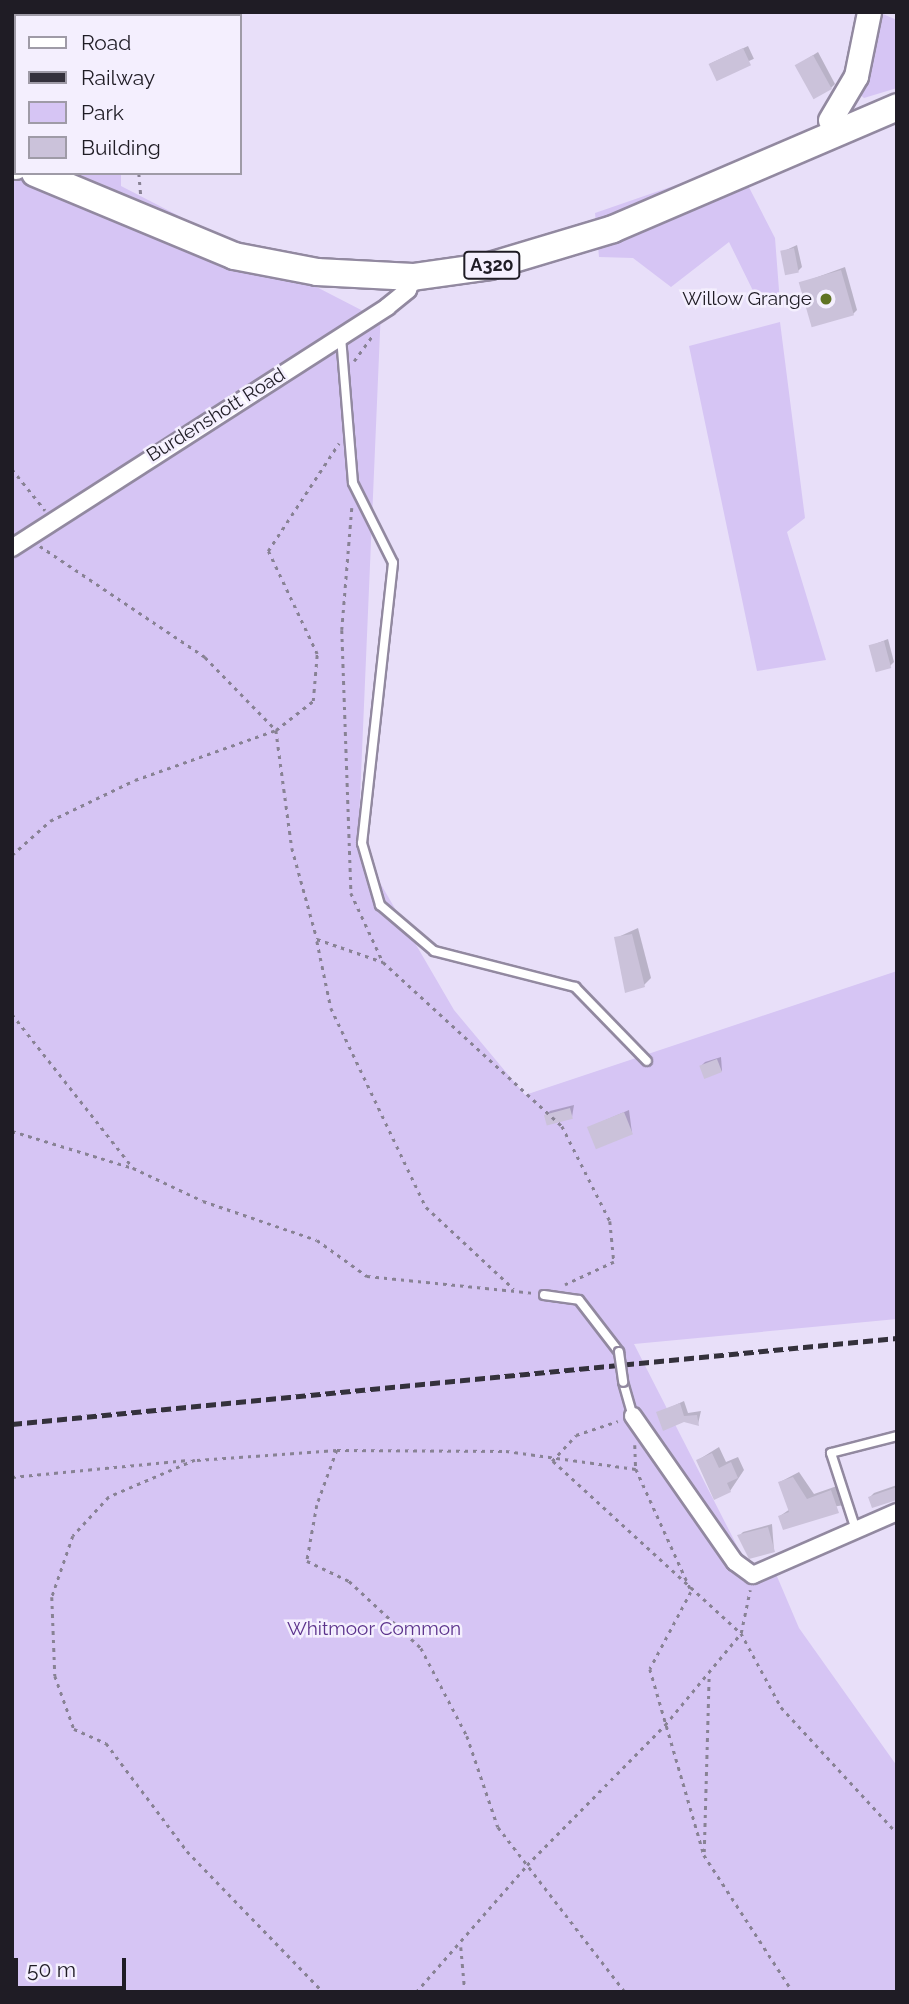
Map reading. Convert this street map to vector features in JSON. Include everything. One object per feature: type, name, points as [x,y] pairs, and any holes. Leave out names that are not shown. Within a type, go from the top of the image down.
[{"type":"main road","name":"A320","points":[[760,165],[830,120],[897,95]]},
{"type":"main road","name":"A320","points":[[40,175],[234,256],[317,272],[412,277],[473,270],[613,229],[897,107]]},
{"type":"street","points":[[830,120],[856,76],[869,12]]},
{"type":"street","name":"Burdenshott Road","points":[[12,548],[52,519],[399,299],[412,277]]},
{"type":"street","points":[[634,1416],[735,1562],[753,1575],[897,1512]]},
{"type":"lane","points":[[341,337],[341,379],[350,429],[353,483],[393,563],[362,843],[380,905],[434,951],[575,987],[648,1061]]},
{"type":"lane","points":[[544,1295],[579,1300],[620,1352],[623,1382],[634,1416]]},
{"type":"lane","points":[[856,1530],[831,1453],[897,1436]]},
{"type":"path","points":[[341,379],[377,329]]},
{"type":"path","points":[[12,855],[50,821],[184,761],[276,730],[313,701],[317,654],[268,551],[350,429]]},
{"type":"path","points":[[12,469],[52,519]]},
{"type":"path","points":[[353,483],[342,630],[350,879],[383,962]]},
{"type":"path","points":[[27,538],[205,657],[276,730],[292,848],[317,939],[331,1008],[426,1207],[514,1289]]},
{"type":"path","points":[[12,1130],[133,1168],[203,1202],[317,1240],[367,1276],[455,1290],[514,1289],[544,1295],[614,1262],[610,1221],[562,1126],[383,962],[317,939]]},
{"type":"path","points":[[12,1014],[133,1168]]},
{"type":"path","points":[[552,1461],[576,1435],[634,1416],[636,1469],[691,1591]]},
{"type":"path","points":[[12,1477],[337,1450],[506,1451],[552,1461],[636,1469]]},
{"type":"path","points":[[337,1450],[317,1505],[307,1561],[349,1580],[421,1648],[467,1736],[498,1827],[625,1992]]},
{"type":"path","points":[[195,1460],[109,1497],[73,1536],[52,1597],[55,1676],[74,1729],[106,1743],[187,1851],[323,1992]]},
{"type":"path","points":[[552,1461],[691,1591],[741,1633],[781,1707],[897,1833]]},
{"type":"path","points":[[416,1992],[461,1947],[527,1864],[665,1725],[741,1633],[753,1575]]},
{"type":"path","points":[[691,1591],[650,1669],[704,1855],[793,1992]]},
{"type":"path","points":[[704,1855],[709,1671]]},
{"type":"path","points":[[461,1947],[465,1992]]},
{"type":"green space","name":"Whitmoor Common","points":[[12,12],[64,14],[14,14],[14,175],[121,175],[121,186],[367,313],[381,309],[358,845],[454,1010],[525,1095],[897,971],[897,1319],[634,1344],[756,1583],[776,1574],[799,1628],[897,1766],[897,1992],[12,1992]]},
{"type":"green space","points":[[878,12],[897,20],[897,88],[864,98],[859,94]]},
{"type":"green space","points":[[737,164],[775,238],[780,303],[761,307],[729,242],[671,287],[633,258],[599,257],[595,213]]},
{"type":"green space","points":[[780,322],[805,518],[787,532],[826,660],[757,671],[689,346]]},
{"type":"building","points":[[743,48],[751,65],[717,81],[709,64]]},
{"type":"building","points":[[813,55],[832,89],[814,99],[795,65]]},
{"type":"building","points":[[794,248],[799,273],[785,275],[780,251]]},
{"type":"building","name":"Willow Grange","points":[[841,270],[854,315],[812,327],[799,282]]},
{"type":"building","points":[[884,641],[891,668],[876,672],[869,645]]},
{"type":"building","points":[[632,934],[645,987],[625,993],[614,937]]},
{"type":"building","points":[[717,1059],[722,1072],[704,1079],[699,1066]]},
{"type":"building","points":[[570,1108],[573,1119],[547,1126],[544,1115]]},
{"type":"building","points":[[624,1112],[633,1134],[596,1149],[587,1127]]},
{"type":"building","points":[[680,1403],[684,1416],[697,1415],[699,1426],[684,1422],[663,1431],[656,1412]]},
{"type":"building","points":[[712,1453],[719,1468],[731,1462],[738,1478],[727,1483],[731,1492],[714,1500],[696,1460]]},
{"type":"building","points":[[793,1477],[807,1499],[831,1490],[839,1513],[783,1530],[778,1516],[789,1512],[778,1482]]},
{"type":"building","points":[[897,1487],[897,1500],[872,1508],[868,1497]]},
{"type":"building","points":[[768,1527],[775,1552],[749,1559],[737,1535]]},
{"type":"railway","points":[[12,1424],[897,1338]]},
{"type":"place","name":"Willow Grange","points":[[826,299]]}]
